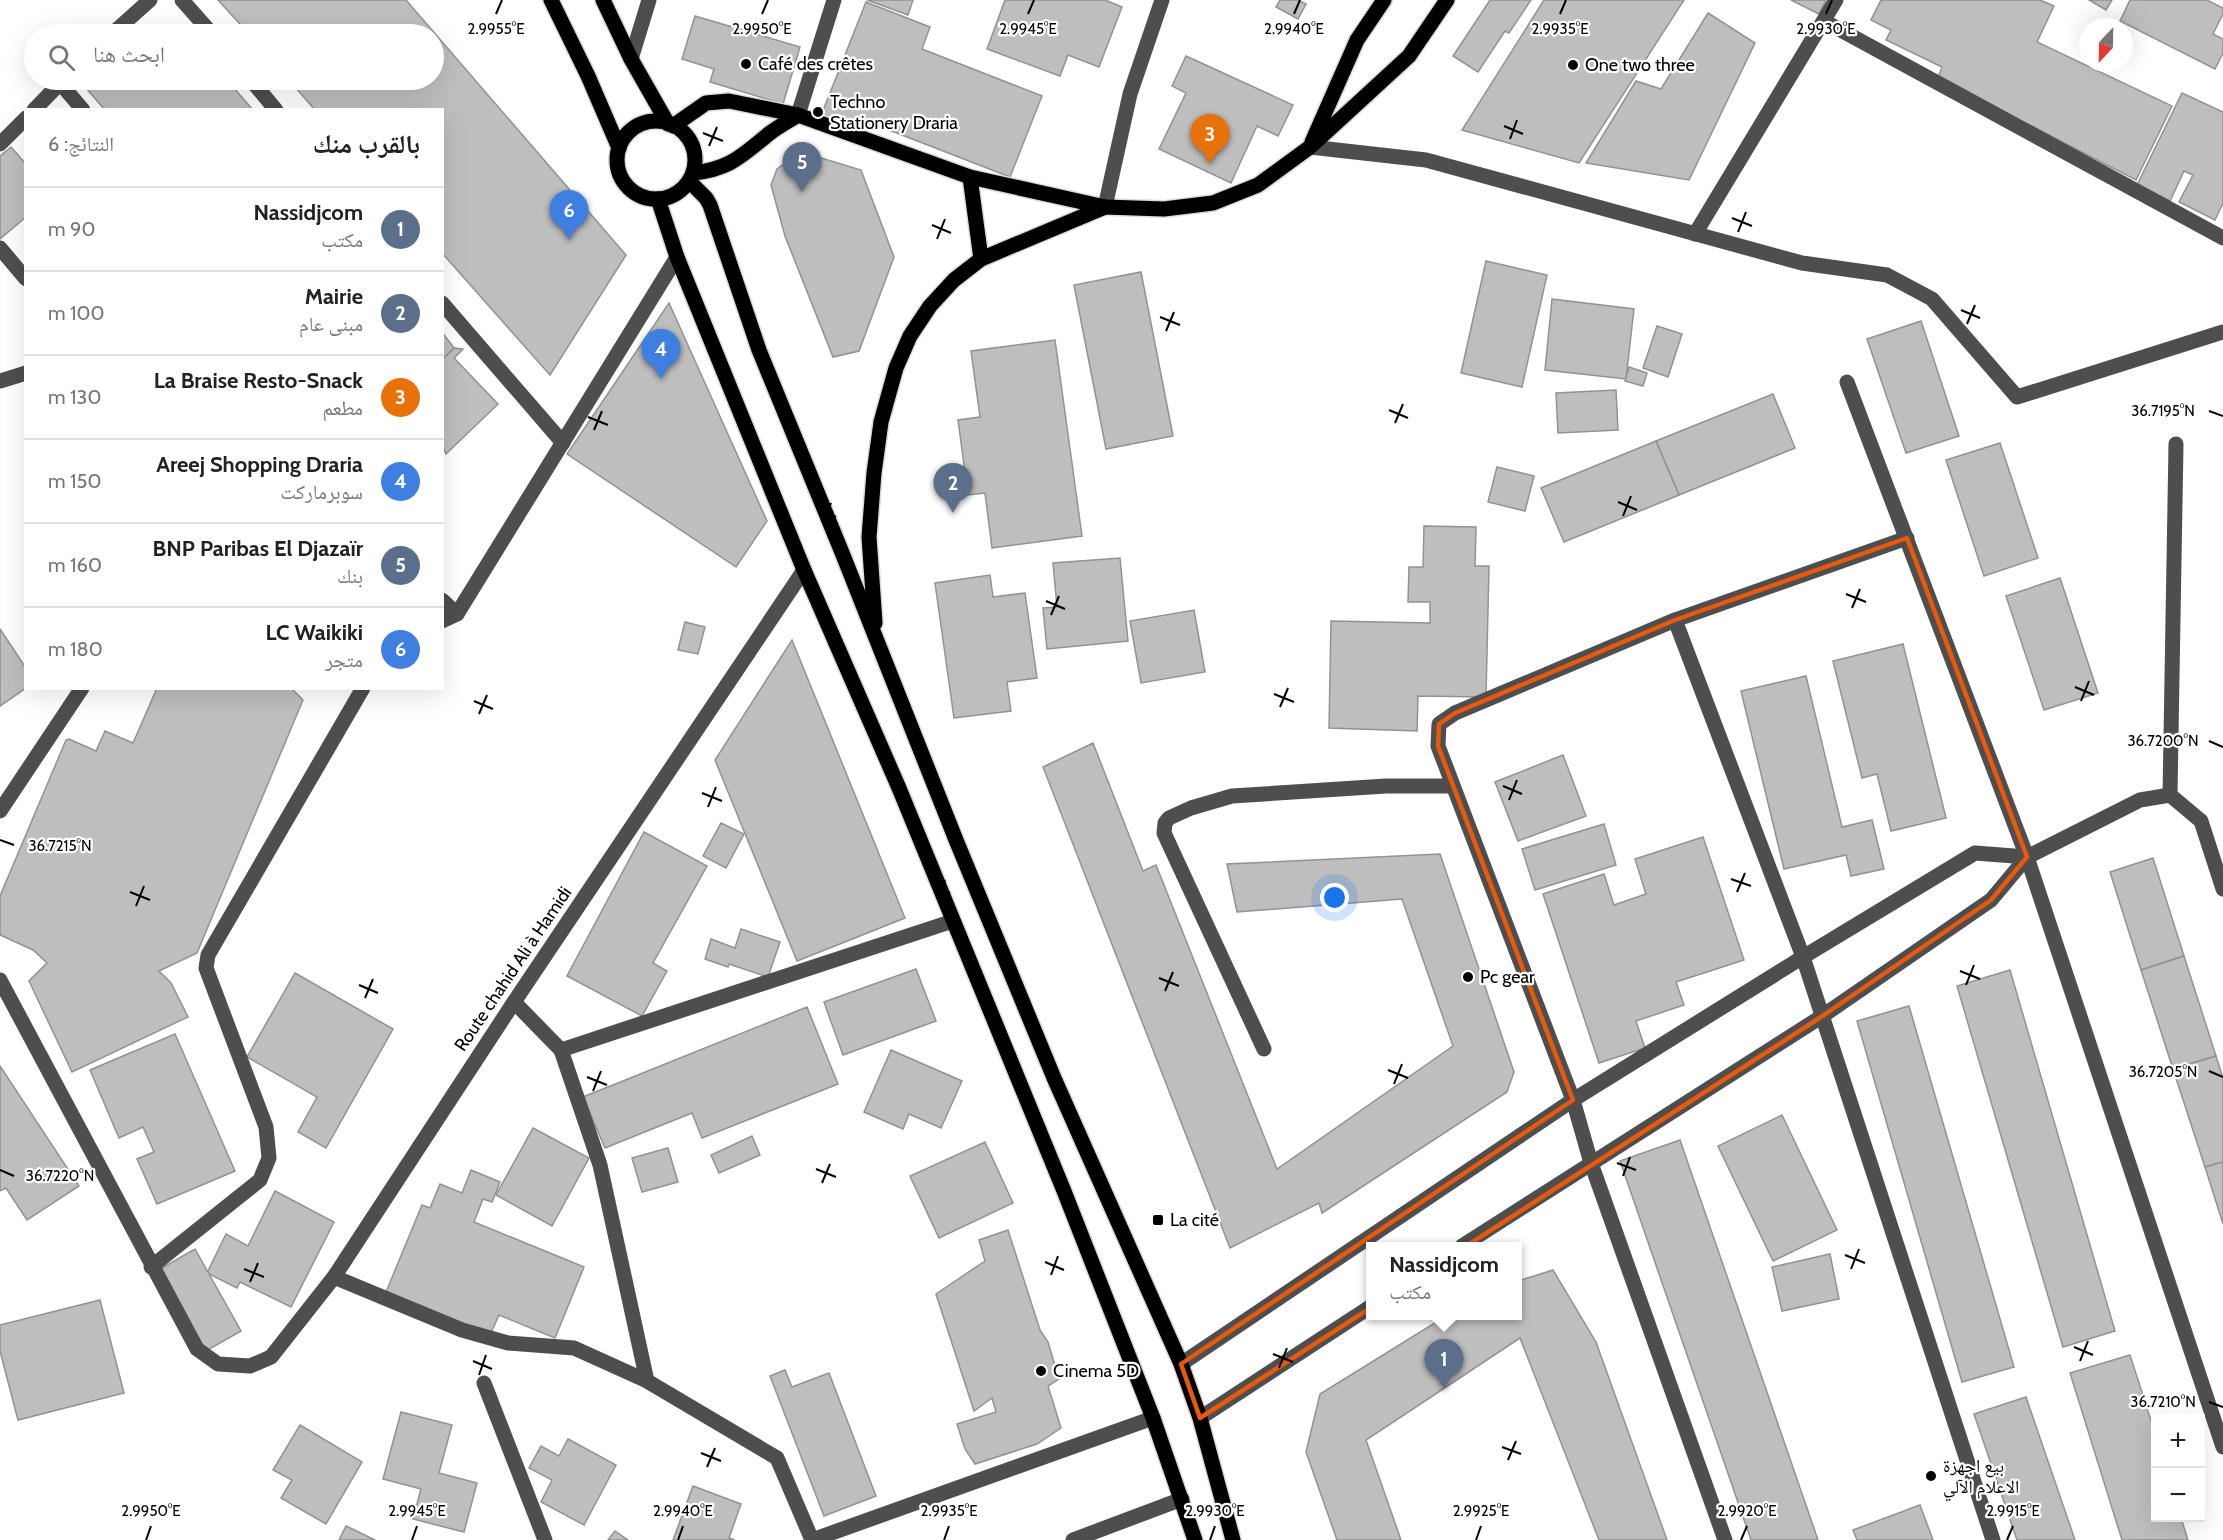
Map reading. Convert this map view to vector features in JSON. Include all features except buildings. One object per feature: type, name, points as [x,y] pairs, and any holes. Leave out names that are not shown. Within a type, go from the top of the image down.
[{"type":"main road","points":[[551,0],[588,76],[619,148]]},
{"type":"main road","points":[[603,0],[632,59],[670,125]]},
{"type":"main road","points":[[1310,147],[1357,40],[1384,0]]},
{"type":"main road","points":[[670,125],[706,103],[729,101],[798,115],[970,177],[1105,207],[1164,209],[1213,203],[1258,185],[1310,147],[1408,56],[1447,0]]},
{"type":"main road","points":[[691,177],[729,164],[798,115]]},
{"type":"main road","points":[[656,121],[670,125],[683,132],[690,141],[695,162],[691,177],[676,194],[658,199],[645,198],[634,193],[619,173],[617,160],[619,148],[633,129],[644,123],[656,121]]},
{"type":"main road","points":[[691,177],[710,205],[759,350],[1054,1078],[1181,1364],[1200,1418],[1233,1540]]},
{"type":"main road","points":[[970,177],[981,259]]},
{"type":"main road","points":[[658,199],[677,257],[804,570],[899,788],[1064,1191],[1153,1418],[1195,1540]]},
{"type":"main road","points":[[876,638],[868,537],[881,423],[896,368],[910,336],[930,306],[954,280],[981,259],[1105,207]]},
{"type":"street","points":[[123,24],[150,0]]},
{"type":"street","points":[[182,0],[203,24]]},
{"type":"street","points":[[632,59],[649,0]]},
{"type":"street","points":[[798,115],[834,0]]},
{"type":"street","points":[[1105,207],[1130,94],[1162,0]]},
{"type":"street","points":[[1695,234],[1836,0]]},
{"type":"street","points":[[1824,21],[2223,238]]},
{"type":"street","points":[[36,108],[53,90]]},
{"type":"street","points":[[68,90],[81,108]]},
{"type":"street","points":[[259,90],[274,108]]},
{"type":"street","points":[[0,144],[24,120]]},
{"type":"street","points":[[1310,147],[1426,160],[1802,263],[1887,275],[1932,299],[2017,397],[2223,332]]},
{"type":"street","points":[[0,249],[24,277]]},
{"type":"street","points":[[444,620],[457,614],[677,257]]},
{"type":"street","points":[[444,305],[562,442]]},
{"type":"street","points":[[0,381],[24,374]]},
{"type":"street","points":[[1847,382],[2027,857],[2223,1447]]},
{"type":"street","points":[[2170,795],[2176,444]]},
{"type":"street","points":[[1725,1540],[1591,1163],[1573,1100],[1438,746],[1439,723],[1455,713],[1674,620],[1907,538]]},
{"type":"street","name":"Route chahid Ali à Hamidi","points":[[0,980],[196,1348],[219,1364],[250,1366],[271,1357],[334,1277],[514,1002],[804,570]]},
{"type":"street","points":[[444,602],[457,614]]},
{"type":"street","points":[[1674,620],[1803,957],[1993,1540]]},
{"type":"street","points":[[0,811],[81,690]]},
{"type":"street","points":[[151,1267],[260,1180],[269,1158],[266,1127],[206,968],[208,955],[362,690]]},
{"type":"street","points":[[1264,1049],[1164,833],[1165,823],[1169,818],[1191,808],[1232,796],[1386,786],[1453,786]]},
{"type":"street","points":[[1468,1242],[1821,1017],[1991,900],[2027,857],[2140,800],[2170,795],[2201,821],[2223,889]]},
{"type":"street","points":[[1181,1364],[1573,1100],[1976,853],[2027,857]]},
{"type":"street","points":[[561,1050],[953,921]]},
{"type":"street","points":[[514,1002],[561,1050],[600,1166],[647,1381]]},
{"type":"street","points":[[334,1277],[462,1330],[508,1343],[573,1348],[647,1381],[777,1458],[812,1540],[1153,1418]]},
{"type":"street","points":[[1200,1418],[1366,1310]]},
{"type":"street","points":[[484,1383],[545,1540]]},
{"type":"street","points":[[1073,1540],[1182,1499]]},
{"type":"highlighted area","points":[[1907,538],[2027,857],[1991,900],[1821,1017],[1200,1418],[1181,1364],[1573,1100],[1438,746],[1439,724],[1455,713],[1675,620]]},
{"type":"place","name":"Café des crêtes","points":[[746,64]]},
{"type":"place","name":"One two three","points":[[1573,65]]},
{"type":"place","name":"Techno Stationery Draria","points":[[818,112]]},
{"type":"place","name":"La Braise Resto-Snack","points":[[1210,164]]},
{"type":"place","name":"BNP Paribas El Djazaïr","points":[[802,192]]},
{"type":"place","name":"LC Waikiki","points":[[569,240]]},
{"type":"place","name":"Areej Shopping Draria","points":[[661,379]]},
{"type":"place","name":"Mairie","points":[[953,513]]},
{"type":"place","name":"Pc gear","points":[[1468,977]]},
{"type":"place","name":"La cité","points":[[1158,1220]]},
{"type":"place","name":"Cinema 5D","points":[[1041,1371]]},
{"type":"place","name":"Nassidjcom","points":[[1444,1389]]},
{"type":"place","name":"بيع اجهزة الاعلام الآلي","points":[[1931,1476]]}]
